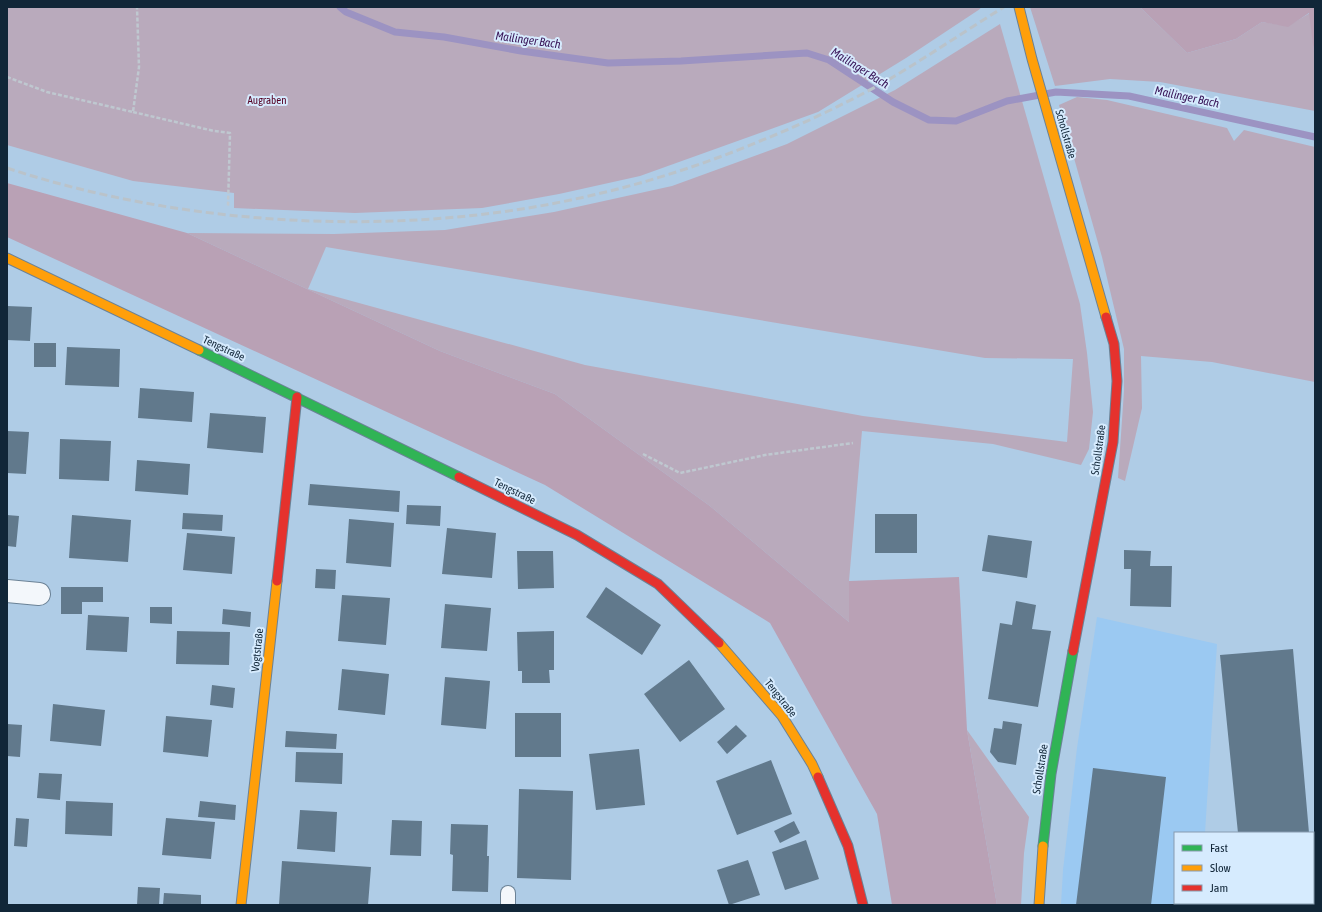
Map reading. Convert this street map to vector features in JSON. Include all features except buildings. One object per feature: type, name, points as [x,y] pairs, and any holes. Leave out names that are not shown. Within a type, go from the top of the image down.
[{"type":"street","name":"Schollstraße","points":[[1019,7],[1051,126],[1110,327],[1117,363],[1113,442],[1050,778],[1043,836],[1039,905]]},
{"type":"street","name":"Tengstraße","points":[[7,258],[297,397],[577,535],[658,584],[727,650],[782,716],[812,764],[848,846],[863,905]]},
{"type":"street","name":"Vogtstraße","points":[[241,905],[297,397]]},
{"type":"street","points":[[7,591],[39,594]]},
{"type":"path","points":[[133,112],[139,67],[138,7]]},
{"type":"path","points":[[7,77],[47,92],[214,132],[230,133],[228,206]]},
{"type":"path","points":[[643,454],[680,473],[765,455],[853,443]]},
{"type":"shaded area","points":[[1140,7],[1315,7],[1315,61],[1309,13],[1288,27],[1262,22],[1236,39],[1187,53]]},
{"type":"shaded area","points":[[7,183],[187,233],[440,351],[555,394],[710,506],[849,622],[849,581],[959,577],[967,730],[997,905],[892,905],[877,814],[770,623],[545,485],[7,237]]},
{"type":"shaded area","points":[[1097,617],[1217,644],[1205,832],[1174,832],[1174,904],[1200,905],[1061,905],[1063,870],[1077,748]]},
{"type":"green space","name":"Augraben","points":[[7,7],[981,7],[906,58],[818,112],[640,176],[559,194],[482,208],[355,213],[234,208],[234,193],[133,181],[7,145]]},
{"type":"green space","points":[[1030,7],[1140,7],[1187,53],[1236,39],[1262,22],[1288,26],[1310,13],[1315,61],[1315,111],[1160,82],[1110,79],[1055,86]]},
{"type":"green space","points":[[1000,24],[1080,304],[1093,412],[1089,449],[1081,465],[993,444],[862,431],[849,581],[849,622],[710,506],[555,394],[440,351],[187,233],[334,234],[445,230],[554,212],[672,186],[787,144],[895,90]],"holes":[[[326,247],[985,358],[1073,359],[1067,442],[863,416],[585,365],[308,289]]]},
{"type":"green space","points":[[1077,97],[1107,100],[1227,128],[1234,141],[1244,130],[1315,147],[1315,382],[1212,362],[1141,356],[1142,408],[1125,481],[1118,478],[1124,391],[1124,349],[1102,257],[1059,105]]},
{"type":"green space","points":[[967,730],[1029,817],[1024,853],[1021,905],[997,905]]},
{"type":"waterway","name":"Mailinger Bach","points":[[340,7],[346,12],[395,32],[444,37],[521,51],[608,63],[681,61],[807,53],[829,60],[893,102],[929,120],[956,121],[1007,101],[1056,92],[1129,96],[1315,137]]},
{"type":"railway","points":[[7,168],[68,186],[131,200],[196,211],[262,218],[328,221],[394,221],[458,217],[522,209],[552,204],[643,182],[731,153],[825,113],[857,97],[888,80],[1004,7]]},
{"type":"traffic: fast","points":[[199,350],[459,477]]},
{"type":"traffic: fast","points":[[1043,846],[1051,774],[1073,651]]},
{"type":"traffic: slow","points":[[1019,7],[1032,59],[1106,317]]},
{"type":"traffic: slow","points":[[7,258],[199,350]]},
{"type":"traffic: slow","points":[[241,905],[277,581]]},
{"type":"traffic: slow","points":[[719,643],[782,716],[812,764],[818,777]]},
{"type":"traffic: slow","points":[[1039,905],[1043,846]]},
{"type":"traffic: jam","points":[[1073,651],[1113,442],[1117,381],[1114,344],[1106,317]]},
{"type":"traffic: jam","points":[[277,581],[297,397]]},
{"type":"traffic: jam","points":[[459,477],[577,535],[658,584],[719,643]]},
{"type":"traffic: jam","points":[[818,777],[848,846],[863,905]]}]
